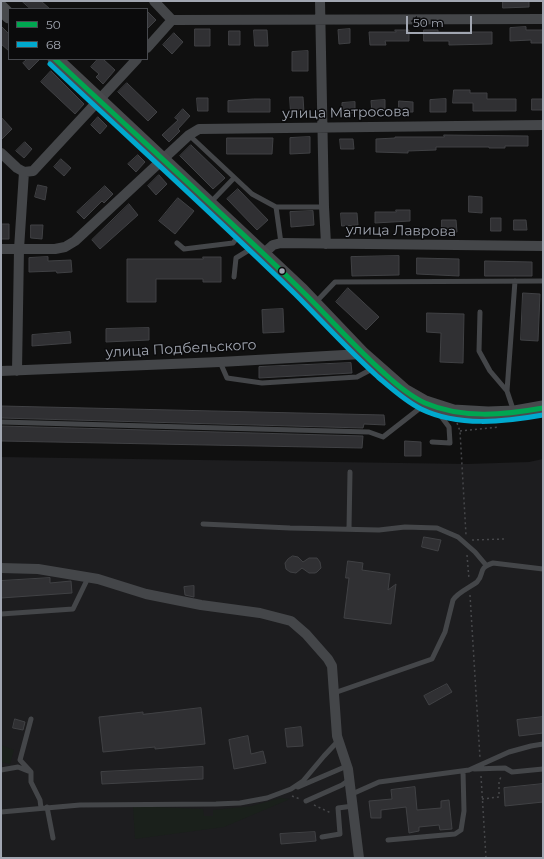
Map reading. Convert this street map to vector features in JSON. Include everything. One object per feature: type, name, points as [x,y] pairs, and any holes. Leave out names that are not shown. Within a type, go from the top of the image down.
[{"type":"street","points":[[154,1],[172,20],[321,18],[543,19]]},
{"type":"street","points":[[320,1],[326,244]]},
{"type":"street","points":[[148,47],[172,20]]},
{"type":"street","points":[[56,60],[162,161],[259,250],[362,354],[404,390],[429,405],[453,412],[488,414],[543,408]]},
{"type":"street","points":[[1,153],[17,168],[24,172],[33,171],[136,60]]},
{"type":"street","name":"улица Матросова","points":[[1,249],[55,249],[65,247],[75,241],[189,135],[199,130],[543,125]]},
{"type":"street","points":[[17,371],[19,249],[24,172]]},
{"type":"street","points":[[259,250],[281,243]]},
{"type":"street","name":"улица Лаврова","points":[[281,243],[543,246]]},
{"type":"street","name":"улица Подбельского","points":[[1,371],[220,362],[362,354]]},
{"type":"street","points":[[1,568],[38,569],[88,578],[146,594],[201,605],[260,613],[291,621],[328,659],[332,666],[337,736],[350,779],[359,858]]},
{"type":"lane","points":[[189,135],[252,194],[276,207],[324,207]]},
{"type":"lane","points":[[209,204],[234,178]]},
{"type":"lane","points":[[276,207],[281,243]]},
{"type":"lane","points":[[177,243],[184,249],[233,243],[241,234]]},
{"type":"lane","points":[[234,277],[236,258],[259,250]]},
{"type":"lane","points":[[507,391],[515,281]]},
{"type":"lane","points":[[314,304],[335,282],[543,281]]},
{"type":"lane","points":[[480,312],[479,351],[490,371],[507,391],[515,412]]},
{"type":"lane","points":[[220,362],[227,378],[262,383],[357,377],[376,366]]},
{"type":"lane","points":[[1,422],[369,432],[383,437],[429,405],[449,427],[450,442],[432,442]]},
{"type":"lane","points":[[349,529],[350,472]]},
{"type":"lane","points":[[202,524],[379,530],[405,527],[437,528],[458,537],[475,552],[486,565]]},
{"type":"lane","points":[[334,693],[432,659],[446,632],[453,600],[456,596],[478,581],[482,570],[486,565],[493,563],[543,569]]},
{"type":"lane","points":[[1,614],[73,609],[88,578]]},
{"type":"lane","points":[[31,719],[20,760],[31,772],[31,782],[40,800],[41,808]]},
{"type":"lane","points":[[292,789],[306,777],[338,741]]},
{"type":"lane","points":[[471,770],[509,752],[543,744]]},
{"type":"lane","points":[[1,770],[18,766],[31,772]]},
{"type":"lane","points":[[1,812],[87,804],[240,803],[267,798],[347,766]]},
{"type":"lane","points":[[352,794],[379,782],[471,770],[505,768],[512,772],[543,768]]},
{"type":"lane","points":[[388,840],[455,834],[461,830],[464,811],[464,771]]},
{"type":"lane","points":[[306,802],[342,785],[350,779]]},
{"type":"lane","points":[[322,837],[340,834],[338,808],[353,806]]},
{"type":"lane","points":[[47,807],[53,838]]},
{"type":"path","points":[[499,427],[460,431],[466,540],[504,539]]},
{"type":"path","points":[[468,556],[469,579]]},
{"type":"path","points":[[470,595],[480,760]]},
{"type":"path","points":[[481,776],[486,858]]},
{"type":"path","points":[[482,799],[499,798],[499,781]]},
{"type":"path","points":[[283,792],[339,817]]},
{"type":"shaded area","points":[[1,457],[467,464],[529,462],[543,459],[543,858],[1,858]]},
{"type":"shaded area","points":[[1,745],[14,750],[10,764],[1,762]]},
{"type":"shaded area","points":[[280,798],[290,799],[224,827],[135,839],[133,806],[203,809],[204,816],[213,816],[213,810],[252,806]]},
{"type":"building","points":[[22,1],[41,1],[49,8],[30,8]]},
{"type":"building","points":[[503,1],[529,1],[529,7],[503,8]]},
{"type":"building","points":[[148,12],[156,20],[148,28]]},
{"type":"building","points":[[1,26],[8,33],[8,50],[1,44]]},
{"type":"building","points":[[526,27],[526,30],[543,30],[543,43],[531,43],[531,40],[510,41],[510,28]]},
{"type":"building","points":[[195,29],[210,29],[210,46],[195,46]]},
{"type":"building","points":[[350,29],[350,43],[339,44],[338,30]]},
{"type":"building","points":[[254,30],[267,30],[268,46],[255,46]]},
{"type":"building","points":[[395,30],[409,30],[409,41],[385,41],[386,45],[370,45],[369,32],[396,32]]},
{"type":"building","points":[[424,30],[438,30],[438,32],[492,32],[492,44],[449,45],[449,41],[424,41]]},
{"type":"building","points":[[229,31],[240,31],[240,45],[229,45]]},
{"type":"building","points":[[174,33],[183,42],[172,54],[163,45]]},
{"type":"building","points":[[308,51],[308,71],[292,71],[292,52]]},
{"type":"building","points":[[27,60],[39,60],[29,70],[23,63]]},
{"type":"building","points":[[97,60],[104,60],[115,70],[103,84],[96,77],[99,74],[91,67]]},
{"type":"building","points":[[51,71],[84,104],[75,114],[41,82]]},
{"type":"building","points":[[127,83],[157,112],[148,121],[118,92]]},
{"type":"building","points":[[454,90],[470,90],[470,93],[487,93],[487,99],[516,99],[516,111],[473,111],[473,103],[453,103]]},
{"type":"building","points":[[290,97],[303,97],[304,113],[291,113]]},
{"type":"building","points":[[197,98],[208,98],[208,111],[198,111]]},
{"type":"building","points":[[270,99],[270,112],[228,112],[228,101]]},
{"type":"building","points":[[446,99],[446,112],[430,112],[430,100]]},
{"type":"building","points":[[532,99],[543,99],[543,110],[532,110]]},
{"type":"building","points":[[385,100],[385,111],[372,112],[371,101]]},
{"type":"building","points":[[399,101],[413,102],[413,112],[399,112]]},
{"type":"building","points":[[355,102],[355,113],[342,113],[342,103]]},
{"type":"building","points":[[183,109],[190,116],[178,129],[180,131],[169,142],[162,135],[178,120],[175,118]]},
{"type":"building","points":[[1,117],[12,129],[1,140]]},
{"type":"building","points":[[98,117],[107,126],[100,134],[91,125]]},
{"type":"building","points":[[444,135],[528,136],[528,146],[505,146],[505,148],[436,147],[436,150],[408,151],[408,153],[376,152],[376,139],[395,137],[444,137]]},
{"type":"building","points":[[310,137],[310,153],[290,154],[290,138]]},
{"type":"building","points":[[227,138],[273,138],[272,154],[227,154]]},
{"type":"building","points":[[340,139],[353,139],[354,149],[341,149]]},
{"type":"building","points":[[25,142],[32,149],[24,158],[16,151]]},
{"type":"building","points":[[191,145],[225,178],[213,189],[180,156]]},
{"type":"building","points":[[138,155],[145,162],[136,172],[128,164]]},
{"type":"building","points":[[61,159],[71,168],[64,176],[54,167]]},
{"type":"building","points":[[159,175],[167,184],[156,195],[148,186]]},
{"type":"building","points":[[38,185],[47,187],[45,200],[35,197]]},
{"type":"building","points":[[105,186],[113,194],[104,203],[102,201],[84,219],[77,212]]},
{"type":"building","points":[[238,189],[268,220],[257,230],[227,199]]},
{"type":"building","points":[[469,196],[482,197],[482,213],[469,212]]},
{"type":"building","points":[[178,198],[194,211],[175,234],[159,221]]},
{"type":"building","points":[[129,204],[138,215],[100,249],[92,240]]},
{"type":"building","points":[[396,210],[410,210],[410,221],[375,223],[375,212],[396,212]]},
{"type":"building","points":[[313,211],[314,225],[291,227],[290,212]]},
{"type":"building","points":[[341,213],[357,213],[358,225],[342,226]]},
{"type":"building","points":[[491,218],[501,218],[501,231],[491,231]]},
{"type":"building","points":[[442,220],[456,220],[457,232],[442,232]]},
{"type":"building","points":[[514,220],[526,220],[527,230],[514,230]]},
{"type":"building","points":[[1,224],[9,224],[9,239],[1,239]]},
{"type":"building","points":[[31,225],[43,225],[42,239],[31,238]]},
{"type":"building","points":[[399,256],[399,275],[352,276],[351,257]]},
{"type":"building","points":[[48,257],[48,261],[71,260],[72,272],[29,272],[29,258]]},
{"type":"building","points":[[203,257],[221,257],[221,282],[203,282],[203,279],[156,279],[156,302],[127,302],[127,259],[203,259]]},
{"type":"building","points":[[417,258],[459,259],[459,276],[417,274]]},
{"type":"building","points":[[485,261],[532,262],[532,276],[485,276]]},
{"type":"building","points":[[348,288],[379,317],[366,330],[336,302]]},
{"type":"building","points":[[523,293],[540,294],[538,341],[521,340]]},
{"type":"building","points":[[283,309],[284,332],[263,333],[262,310]]},
{"type":"building","points":[[427,313],[464,314],[463,363],[440,362],[441,333],[427,332]]},
{"type":"building","points":[[149,328],[149,340],[106,342],[106,329]]},
{"type":"building","points":[[70,332],[71,343],[32,346],[32,335]]},
{"type":"building","points":[[351,363],[352,373],[259,378],[259,367]]},
{"type":"building","points":[[1,406],[384,415],[385,425],[364,424],[363,428],[1,418]]},
{"type":"building","points":[[1,426],[363,436],[362,448],[1,441]]},
{"type":"building","points":[[405,441],[421,442],[421,456],[405,456]]},
{"type":"building","points":[[424,537],[441,540],[438,551],[422,547]]},
{"type":"building","points":[[293,556],[298,557],[303,562],[309,558],[317,558],[320,562],[321,568],[315,573],[309,573],[302,568],[296,573],[290,572],[286,569],[285,563]]},
{"type":"building","points":[[348,561],[363,563],[362,570],[390,574],[388,590],[396,584],[391,624],[344,618],[349,578],[346,578]]},
{"type":"building","points":[[50,578],[50,583],[71,581],[72,593],[1,598],[1,581]]},
{"type":"building","points":[[194,586],[194,597],[185,595],[184,587]]},
{"type":"building","points":[[447,684],[452,692],[429,705],[424,696]]},
{"type":"building","points":[[201,708],[205,744],[103,752],[99,717]]},
{"type":"building","points":[[543,717],[543,733],[519,736],[517,720]]},
{"type":"building","points":[[15,719],[25,722],[23,730],[13,728]]},
{"type":"building","points":[[301,727],[303,746],[287,747],[285,729]]},
{"type":"building","points":[[248,736],[251,754],[263,751],[266,763],[234,769],[229,740]]},
{"type":"building","points":[[203,767],[203,779],[102,784],[101,772]]},
{"type":"building","points":[[543,784],[543,802],[505,806],[504,788]]},
{"type":"building","points":[[415,787],[417,810],[441,808],[441,801],[449,800],[452,829],[440,830],[439,825],[419,827],[419,831],[409,833],[406,807],[381,810],[381,818],[371,818],[369,801],[392,799],[391,790]]},
{"type":"building","points":[[315,832],[316,841],[281,844],[280,834]]},
{"type":"transit line","name":"50","points":[[56,60],[270,260],[374,364],[409,394],[425,403],[454,412],[498,414],[543,408]]},
{"type":"transit line","name":"68","points":[[50,64],[265,265],[367,367],[404,399],[435,415],[466,421],[513,420],[543,415]]}]
